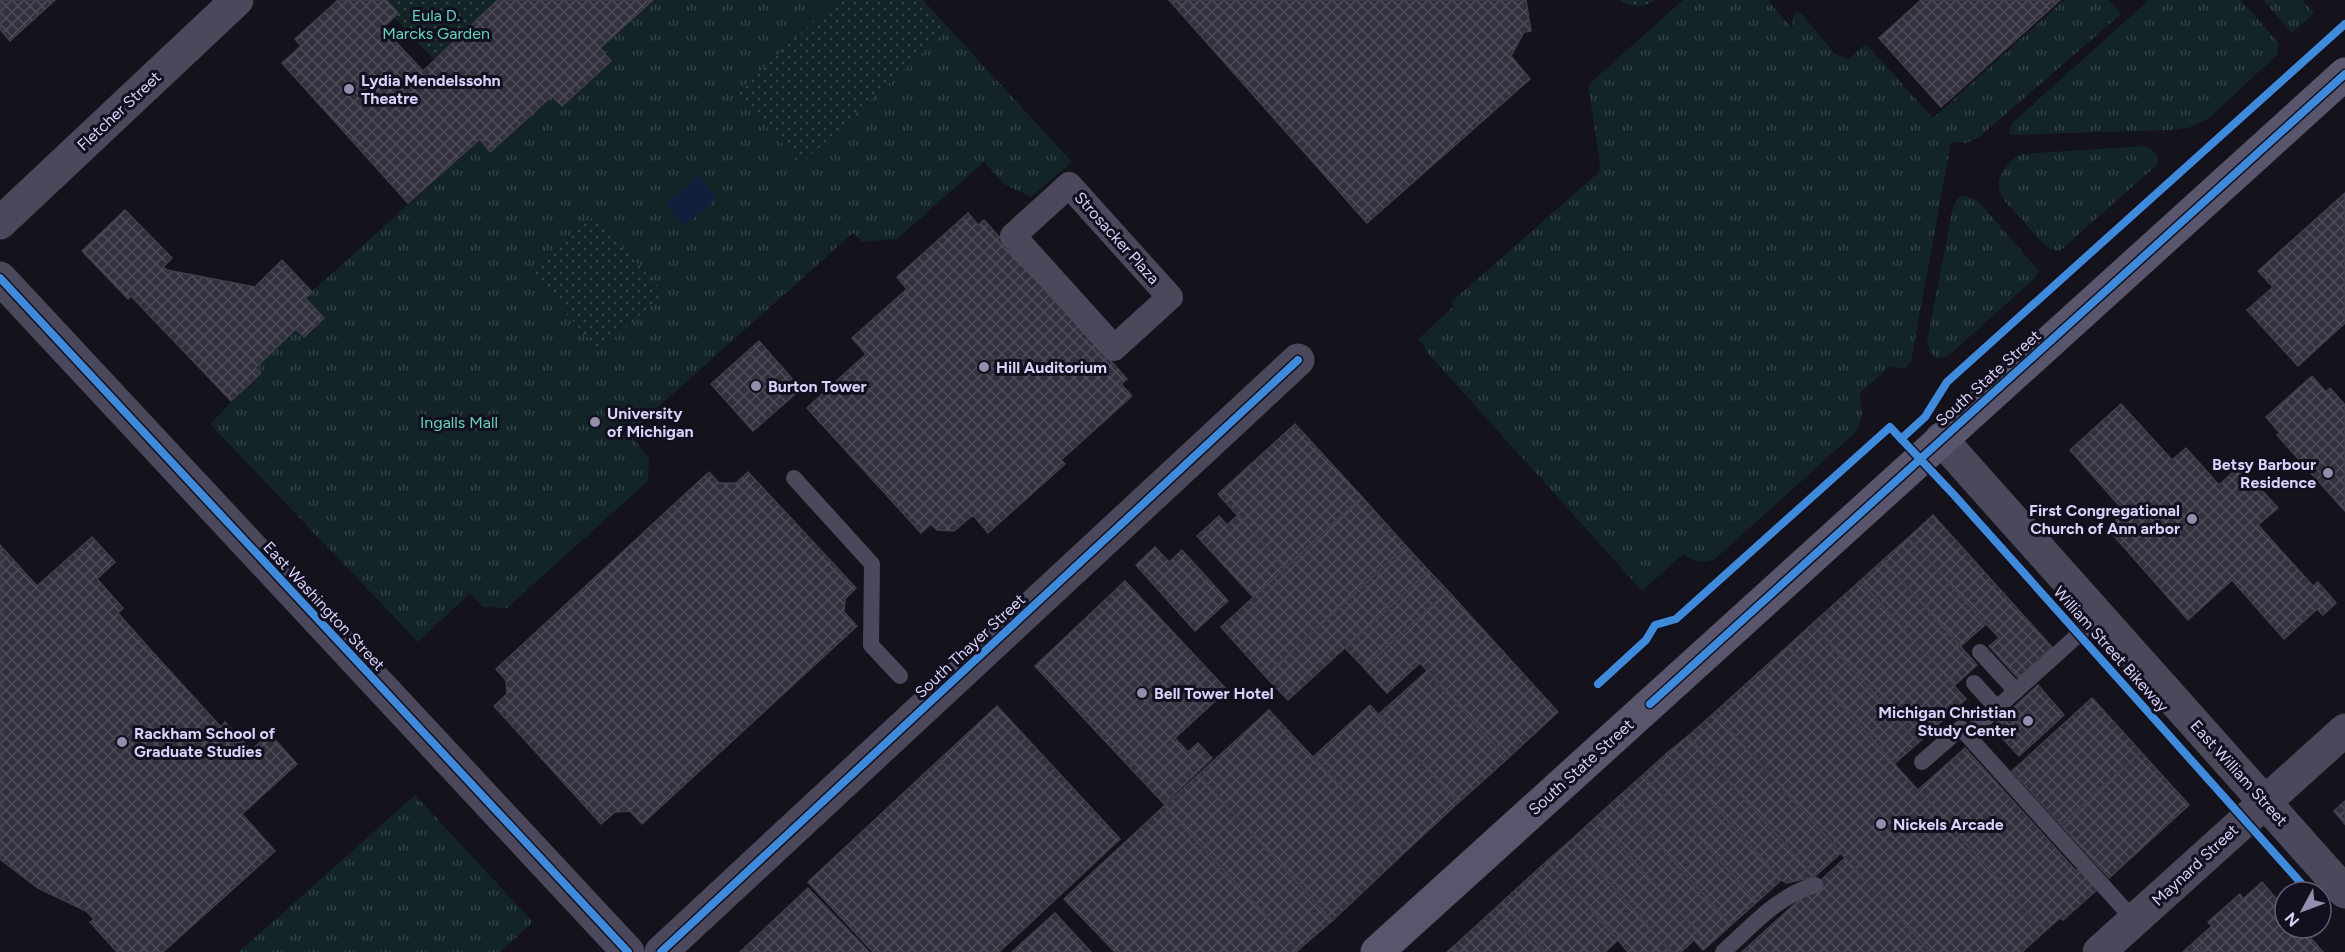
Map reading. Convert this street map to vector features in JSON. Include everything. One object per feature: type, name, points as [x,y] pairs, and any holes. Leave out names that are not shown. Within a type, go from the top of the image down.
[{"type":"main road","name":"South State Street","points":[[1377,952],[2345,74]]},
{"type":"street","name":"Fletcher Street","points":[[0,223],[237,0]]},
{"type":"street","name":"Strosacker Plaza","points":[[1069,185],[1170,297],[1114,348],[1013,236],[1069,185]]},
{"type":"street","name":"East Washington Street","points":[[0,278],[628,952]]},
{"type":"street","name":"South Thayer Street","points":[[661,952],[1299,360]]},
{"type":"street","name":"East William Street","points":[[1941,439],[2345,892]]},
{"type":"street","name":"Maynard Street","points":[[2099,952],[2345,730]]},
{"type":"lane","points":[[794,478],[872,564],[872,645],[900,676]]},
{"type":"lane","points":[[1967,735],[2099,616]]},
{"type":"lane","points":[[1980,652],[2016,691]]},
{"type":"lane","points":[[1974,682],[1997,708]]},
{"type":"lane","points":[[1922,762],[1961,728],[2135,921]]},
{"type":"lane","points":[[1723,952],[1779,901],[1797,890],[1815,885]]},
{"type":"green space","name":"Eula D. Marcks Garden","points":[[386,0],[498,0],[434,60],[394,17],[398,13]]},
{"type":"green space","name":"Ingalls Mall","points":[[652,0],[923,0],[1072,162],[1031,197],[1004,184],[984,162],[897,239],[862,242],[853,233],[629,433],[649,458],[648,481],[507,608],[483,607],[470,593],[418,642],[210,424],[260,373],[255,368],[296,329],[304,337],[324,318],[305,298],[480,139],[491,151],[552,96],[562,106],[611,61],[600,48]]},
{"type":"green space","points":[[837,0],[917,0],[946,31],[801,164],[736,93]]},
{"type":"green space","points":[[1619,0],[1653,0],[1654,1],[1636,6]]},
{"type":"green space","points":[[1683,0],[1767,0],[1793,29],[1793,16],[1797,12],[1801,13],[1835,54],[1848,59],[1866,44],[1933,118],[2064,0],[2109,0],[2121,14],[1978,138],[1966,143],[1951,142],[1911,362],[1904,369],[1890,366],[1860,393],[1862,414],[1858,430],[1715,559],[1699,561],[1683,554],[1642,591],[1425,350],[1418,339],[1454,306],[1451,302],[1598,173],[1600,164],[1588,85]]},
{"type":"green space","points":[[2149,0],[2241,0],[2278,42],[2278,54],[2208,119],[2191,127],[2175,130],[2010,135],[2009,129],[2013,122]]},
{"type":"green space","points":[[2263,0],[2302,0],[2314,13],[2292,33]]},
{"type":"green space","points":[[2145,146],[2155,153],[2158,164],[2060,251],[2049,248],[2040,241],[2006,202],[1999,189],[2003,170],[2022,154]]},
{"type":"green space","points":[[1961,196],[1979,202],[2039,271],[2036,277],[1955,350],[1945,357],[1936,358],[1930,352],[1927,341],[1953,208],[1956,200]]},
{"type":"green space","points":[[594,216],[664,293],[600,351],[530,274]]},
{"type":"green space","points":[[415,795],[533,922],[500,952],[239,952]]},
{"type":"water","points":[[698,175],[717,198],[685,226],[665,204]]},
{"type":"building","points":[[0,0],[55,0],[10,41],[0,29]]},
{"type":"building","points":[[338,0],[386,0],[398,13],[383,28],[423,71],[498,0],[653,0],[600,48],[611,61],[562,106],[552,96],[490,152],[480,139],[408,203],[282,63],[301,46],[295,39]]},
{"type":"building","points":[[1169,0],[1526,0],[1531,31],[1524,32],[1511,56],[1530,79],[1367,223]]},
{"type":"building","points":[[1921,0],[2060,0],[1941,107],[1879,38]]},
{"type":"building","points":[[2345,193],[2345,323],[2298,366],[2247,310],[2273,287],[2258,271]]},
{"type":"building","points":[[125,210],[172,258],[163,267],[167,270],[255,287],[282,260],[312,292],[305,298],[324,318],[304,337],[296,329],[255,368],[261,373],[231,401],[131,296],[128,299],[82,251]]},
{"type":"building","name":"Hill Auditorium","points":[[968,213],[978,225],[984,220],[1127,379],[1121,384],[1132,396],[1061,460],[1065,464],[988,533],[973,515],[954,531],[937,530],[931,524],[921,533],[807,408],[866,354],[852,338],[907,289],[897,277]]},
{"type":"building","name":"Burton Tower","points":[[759,341],[801,389],[753,431],[711,384]]},
{"type":"building","name":"Betsy Barbour Residence","points":[[2312,376],[2326,392],[2330,388],[2345,405],[2345,511],[2277,435],[2280,433],[2266,417]]},
{"type":"building","name":"First Congregational Church of Ann arbor","points":[[2121,404],[2172,460],[2186,448],[2219,485],[2240,466],[2278,508],[2258,525],[2313,586],[2318,582],[2336,603],[2323,615],[2317,609],[2284,639],[2232,580],[2188,620],[2107,528],[2125,512],[2070,450]]},
{"type":"building","points":[[1295,424],[1362,497],[1285,568],[1218,494]]},
{"type":"building","points":[[709,472],[719,483],[736,483],[748,472],[856,588],[845,599],[844,612],[857,626],[642,824],[630,811],[615,812],[601,824],[494,706],[507,694],[506,680],[496,669]]},
{"type":"building","points":[[1362,497],[1406,546],[1265,676],[1221,627]]},
{"type":"building","points":[[1238,515],[1285,568],[1253,597],[1197,536],[1219,516],[1227,525]]},
{"type":"building","points":[[1933,515],[2052,647],[2018,678],[1989,646],[1999,638],[1908,538]]},
{"type":"building","name":"Rackham School of Graduate Studies","points":[[92,537],[115,562],[97,579],[123,608],[118,613],[149,648],[221,727],[225,722],[251,750],[270,734],[297,764],[242,814],[275,851],[163,952],[117,952],[90,922],[94,919],[86,911],[38,888],[0,859],[0,545],[37,586]]},
{"type":"building","points":[[1908,538],[1986,624],[1961,646],[1883,560]]},
{"type":"building","points":[[1406,546],[1429,571],[1288,700],[1265,676]]},
{"type":"building","points":[[1155,547],[1169,562],[1182,550],[1228,601],[1195,631],[1136,565]]},
{"type":"building","points":[[1883,560],[1977,665],[1954,686],[1860,581]]},
{"type":"building","points":[[1429,571],[1448,591],[1364,668],[1345,648]]},
{"type":"building","name":"Bell Tower Hotel","points":[[1125,581],[1227,690],[1175,738],[1188,752],[1198,743],[1212,758],[1164,804],[1035,666]]},
{"type":"building","points":[[1860,581],[1966,699],[1918,743],[1812,624]]},
{"type":"building","points":[[1448,591],[1558,712],[1507,759],[1420,663],[1387,693],[1364,668]]},
{"type":"building","points":[[1812,624],[1918,743],[1894,764],[1788,646]]},
{"type":"building","name":"Nickels Arcade","points":[[1788,646],[2045,931],[2022,952],[1930,952],[1714,713]]},
{"type":"building","points":[[1427,671],[1507,759],[1458,803],[1378,715]]},
{"type":"building","name":"Michigan Christian Study Center","points":[[2038,685],[2064,715],[2019,756],[1992,727]]},
{"type":"building","points":[[2092,698],[2141,752],[2061,825],[2012,771]]},
{"type":"building","points":[[1370,705],[1458,803],[1403,854],[1313,757]]},
{"type":"building","points":[[997,706],[1120,839],[999,952],[873,952],[808,882]]},
{"type":"building","points":[[1269,710],[1403,854],[1332,921],[1198,775]]},
{"type":"building","points":[[1714,713],[1841,853],[1814,877],[1688,736]]},
{"type":"building","points":[[1688,736],[1814,877],[1786,883],[1781,880],[1667,753]]},
{"type":"building","points":[[1965,748],[2076,871],[2079,868],[2098,889],[2063,920],[2060,918],[2045,931],[1918,790]]},
{"type":"building","points":[[2141,752],[2189,805],[2109,878],[2061,825]]},
{"type":"building","points":[[1667,753],[1781,880],[1757,902],[1643,775]]},
{"type":"building","points":[[1198,775],[1332,921],[1298,950],[1164,806]]},
{"type":"building","points":[[1643,775],[1757,902],[1731,925],[1617,798]]},
{"type":"building","points":[[1617,798],[1731,925],[1709,945],[1595,818]]},
{"type":"building","points":[[2345,801],[2345,824],[2334,811]]},
{"type":"building","points":[[1164,806],[1298,950],[1296,952],[1115,952],[1064,899]]},
{"type":"building","points":[[1595,818],[1709,945],[1703,950],[1694,940],[1681,952],[1671,952],[1571,840]]},
{"type":"building","points":[[1571,840],[1671,952],[1628,952],[1547,861]]},
{"type":"building","points":[[1845,858],[1930,952],[1742,952]]},
{"type":"building","points":[[1547,861],[1618,940],[1605,952],[1545,952],[1501,903]]},
{"type":"building","points":[[2262,882],[2273,895],[2273,940],[2312,940],[2323,952],[2204,952],[2195,941],[2212,926],[2208,922],[2240,894],[2243,899]]},
{"type":"building","points":[[808,888],[869,952],[740,952]]},
{"type":"building","points":[[1501,903],[1545,952],[1459,952],[1454,946]]},
{"type":"building","points":[[1055,913],[1091,952],[1012,952]]},
{"type":"building","points":[[2195,941],[2204,952],[2183,952]]},
{"type":"building","points":[[1454,946],[1459,952],[1447,952]]},
{"type":"cycle path","points":[[1901,439],[1925,417],[1947,382],[2345,24]]},
{"type":"cycle path","points":[[1650,704],[2345,74]]},
{"type":"cycle path","points":[[0,278],[628,952]]},
{"type":"cycle path","points":[[661,952],[1298,360]]},
{"type":"cycle path","name":"William Street Bikeway","points":[[1598,684],[1646,640],[1655,625],[1676,619],[1890,427],[1955,496],[2298,880]]},
{"type":"place","name":"Lydia Mendelssohn Theatre","points":[[349,89]]},
{"type":"place","name":"Hill Auditorium","points":[[984,367]]},
{"type":"place","name":"Burton Tower","points":[[756,386]]},
{"type":"place","name":"University of Michigan","points":[[595,422]]},
{"type":"place","name":"Betsy Barbour Residence","points":[[2328,473]]},
{"type":"place","name":"First Congregational Church of Ann arbor","points":[[2192,519]]},
{"type":"place","name":"Bell Tower Hotel","points":[[1142,693]]},
{"type":"place","name":"Michigan Christian Study Center","points":[[2028,721]]},
{"type":"place","name":"Rackham School of Graduate Studies","points":[[122,742]]},
{"type":"place","name":"Nickels Arcade","points":[[1881,824]]}]
